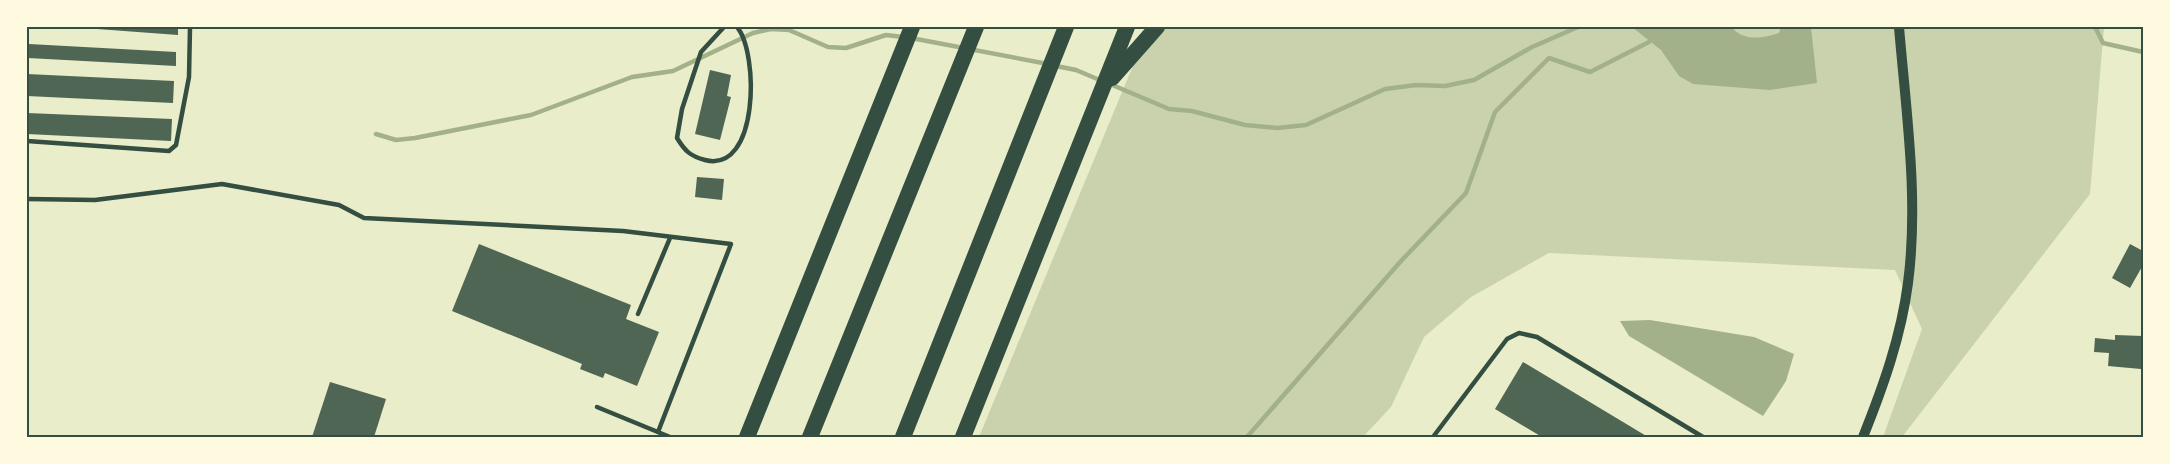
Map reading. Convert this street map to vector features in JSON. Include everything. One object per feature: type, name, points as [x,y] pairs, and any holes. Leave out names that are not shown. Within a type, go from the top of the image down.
[{"type":"highway","points":[[747,437],[910,27]]},
{"type":"highway","points":[[810,437],[976,27]]},
{"type":"highway","points":[[903,437],[1066,27]]},
{"type":"highway","points":[[963,437],[1127,27]]},
{"type":"highway","points":[[1104,88],[1156,27]]},
{"type":"street","points":[[1863,437],[1894,353],[1908,283],[1912,176],[1899,27]]},
{"type":"lane","points":[[27,141],[169,151],[176,145],[189,77],[190,27]]},
{"type":"lane","points":[[724,27],[701,52],[682,109],[677,138],[686,153],[708,161],[725,157],[740,145],[747,126],[752,87],[746,50],[741,33],[736,27]]},
{"type":"lane","points":[[27,199],[95,200],[222,184],[339,205],[364,218],[623,231],[731,244],[658,432]]},
{"type":"lane","points":[[638,314],[670,238]]},
{"type":"lane","points":[[1433,437],[1507,339],[1524,333],[1538,337],[1703,437]]},
{"type":"lane","points":[[597,407],[669,437]]},
{"type":"shaded area","points":[[1149,27],[2104,27],[2090,194],[1902,437],[1883,437],[1922,329],[1895,270],[1549,253],[1471,297],[1424,337],[1391,407],[1363,437],[979,437]]},
{"type":"shaded area","points":[[1632,27],[1732,27],[1742,35],[1754,38],[1779,33],[1781,27],[1811,27],[1817,83],[1770,90],[1693,84],[1679,76],[1661,50]]},
{"type":"shaded area","points":[[1650,320],[1754,337],[1794,354],[1786,381],[1763,416],[1629,336],[1620,321]]},
{"type":"building","points":[[70,27],[178,27],[178,35]]},
{"type":"building","points":[[29,44],[176,52],[176,66],[28,58]]},
{"type":"building","points":[[710,70],[731,75],[727,96],[731,97],[720,140],[695,134]]},
{"type":"building","points":[[27,74],[174,81],[173,103],[27,96]]},
{"type":"building","points":[[27,113],[172,119],[171,141],[27,134]]},
{"type":"building","points":[[697,177],[724,179],[722,200],[695,197]]},
{"type":"building","points":[[479,244],[631,305],[626,319],[659,332],[637,386],[605,373],[603,378],[580,369],[582,364],[452,311]]},
{"type":"building","points":[[2130,244],[2143,251],[2143,265],[2130,288],[2112,278]]},
{"type":"building","points":[[2115,335],[2143,336],[2141,369],[2108,366],[2109,353],[2094,352],[2095,338],[2115,340]]},
{"type":"building","points":[[1523,362],[1648,437],[1542,437],[1495,409]]},
{"type":"building","points":[[330,382],[386,399],[374,437],[312,437]]},
{"type":"waterway","points":[[1110,84],[1169,109],[1192,111],[1245,125],[1277,128],[1306,125],[1385,89],[1416,85],[1445,86],[1474,80],[1532,47],[1578,27]]},
{"type":"waterway","points":[[2095,27],[2103,43],[2143,52]]},
{"type":"waterway","points":[[376,134],[396,140],[415,138],[531,115],[632,77],[673,71],[753,33],[771,29],[789,30],[828,47],[846,48],[886,35],[903,37]]},
{"type":"waterway","points":[[911,38],[1048,64]]},
{"type":"waterway","points":[[1247,437],[1401,261],[1466,193],[1495,112],[1549,58],[1590,72],[1649,42]]},
{"type":"waterway","points":[[1056,66],[1076,70],[1102,81]]}]
